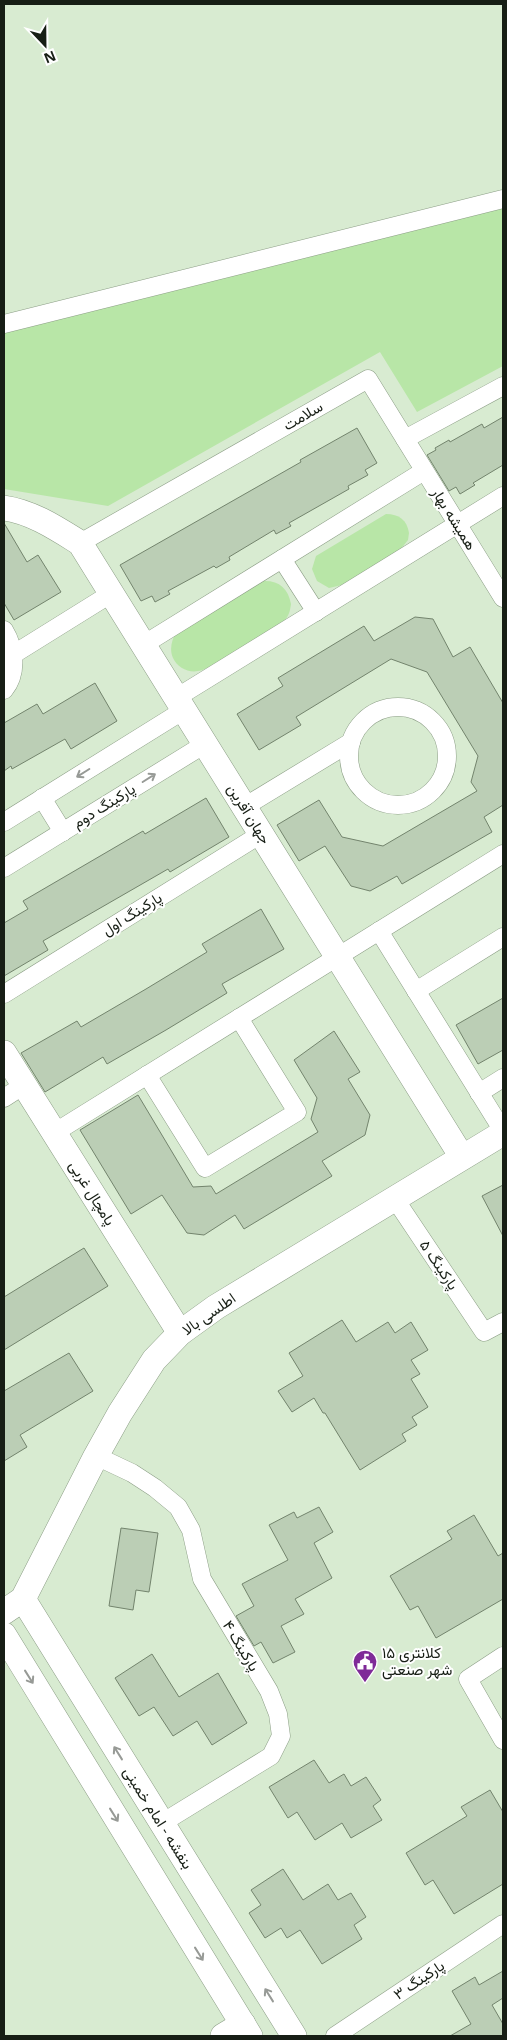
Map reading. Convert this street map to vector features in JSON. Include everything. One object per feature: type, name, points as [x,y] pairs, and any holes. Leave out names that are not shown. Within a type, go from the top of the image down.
[{"type":"street","points":[[4,324],[503,199]]},
{"type":"street","name":"سلامت","points":[[80,543],[368,379],[404,439]]},
{"type":"street","points":[[404,439],[503,386]]},
{"type":"street","name":"همیشه بهار","points":[[404,439],[503,598]]},
{"type":"street","points":[[143,645],[424,471]]},
{"type":"street","points":[[4,822],[316,612],[503,496]]},
{"type":"street","name":"جهان آفرین","points":[[4,508],[18,510],[47,522],[80,543],[462,1157]]},
{"type":"street","points":[[282,559],[316,612]]},
{"type":"street","points":[[14,654],[112,594]]},
{"type":"street","points":[[4,630],[10,638],[14,654],[13,670],[8,686],[4,690]]},
{"type":"street","points":[[244,807],[351,742],[358,727],[370,716],[384,709],[400,707],[416,711],[430,719],[440,732],[446,747],[446,763],[442,778],[432,792],[418,800],[403,805],[387,804],[372,798],[360,787],[351,774],[348,758],[351,742]]},
{"type":"street","name":"پارکینگ دوم","points":[[4,868],[205,744]]},
{"type":"street","points":[[42,798],[63,832]]},
{"type":"street","name":"پارکینگ اول","points":[[4,994],[261,834]]},
{"type":"street","points":[[54,1133],[503,854]]},
{"type":"street","points":[[379,931],[503,1132]]},
{"type":"street","points":[[416,991],[503,937]]},
{"type":"street","points":[[147,1075],[205,1168],[297,1112],[239,1018]]},
{"type":"street","name":"پامچال غربی","points":[[4,1053],[14,1092],[54,1133],[180,1333]]},
{"type":"street","points":[[479,1093],[503,1078]]},
{"type":"street","name":"اطلسی بالا","points":[[13,1606],[120,1413],[154,1360],[180,1333],[216,1307],[503,1132]]},
{"type":"street","name":"پارکینگ ۵","points":[[394,1199],[484,1332],[503,1322]]},
{"type":"street","name":"پارکینگ ۴","points":[[96,1456],[132,1473],[155,1488],[178,1508],[191,1530],[202,1579],[269,1691],[278,1714],[281,1736],[271,1756],[162,1823]]},
{"type":"street","name":"بنفشه - امام خمینی","points":[[13,1606],[162,1823],[294,2036]]},
{"type":"street","points":[[4,1636],[239,2032]]},
{"type":"street","points":[[503,1656],[468,1679],[503,1740]]},
{"type":"street","name":"پارکینگ ۳","points":[[335,2036],[503,1924]]},
{"type":"green space","points":[[503,192],[503,366],[417,412],[380,352],[108,506],[4,489],[4,318]]},
{"type":"green space","points":[[386,514],[395,515],[402,519],[408,528],[408,540],[400,550],[342,585],[329,588],[317,581],[312,569],[316,556]]},
{"type":"green space","points":[[262,581],[273,582],[282,586],[288,594],[291,604],[289,613],[284,621],[242,649],[205,669],[190,671],[183,669],[177,664],[171,651],[172,641],[176,632]]},
{"type":"building","points":[[503,417],[503,465],[473,483],[475,485],[460,494],[456,487],[449,491],[427,455],[449,440],[450,442],[482,424],[484,428]]},
{"type":"building","points":[[357,428],[377,463],[365,470],[368,475],[348,486],[349,489],[289,523],[291,526],[276,534],[274,530],[229,557],[230,560],[216,568],[214,566],[168,591],[170,594],[155,602],[152,596],[141,601],[120,565]]},
{"type":"building","points":[[4,523],[27,562],[38,555],[61,592],[14,620],[4,603]]},
{"type":"building","points":[[415,617],[433,619],[453,657],[470,647],[503,703],[503,805],[484,817],[492,832],[402,884],[397,876],[370,891],[351,886],[325,846],[299,861],[277,825],[319,800],[342,837],[383,846],[477,791],[471,782],[478,756],[427,672],[391,659],[296,717],[301,725],[259,750],[237,714],[283,686],[278,678],[364,626],[374,641]]},
{"type":"building","points":[[95,683],[117,721],[71,749],[65,739],[12,769],[11,766],[4,771],[4,723],[37,704],[43,714]]},
{"type":"building","points":[[206,798],[229,837],[170,872],[168,869],[43,941],[48,950],[4,976],[4,923],[28,909],[23,901],[143,831],[145,834]]},
{"type":"building","points":[[261,909],[284,949],[222,984],[227,993],[166,1030],[107,1064],[103,1057],[45,1092],[21,1053],[77,1021],[81,1027],[146,989],[207,952],[202,944]]},
{"type":"building","points":[[503,998],[503,1050],[478,1064],[456,1025]]},
{"type":"building","points":[[334,1031],[360,1072],[348,1079],[370,1115],[365,1135],[322,1161],[332,1176],[244,1229],[235,1215],[204,1235],[187,1233],[162,1195],[131,1214],[80,1130],[138,1095],[193,1187],[211,1186],[216,1194],[318,1132],[311,1119],[317,1098],[294,1060]]},
{"type":"building","points":[[503,1185],[503,1236],[482,1196]]},
{"type":"building","points":[[84,1248],[108,1286],[4,1350],[4,1297]]},
{"type":"building","points":[[342,1320],[356,1342],[388,1322],[395,1333],[411,1322],[428,1350],[411,1360],[420,1374],[411,1379],[428,1407],[412,1417],[417,1425],[402,1434],[406,1441],[360,1470],[314,1398],[292,1412],[278,1391],[303,1376],[289,1353]]},
{"type":"building","points":[[69,1353],[93,1391],[20,1435],[27,1447],[4,1461],[4,1391]]},
{"type":"building","points":[[319,1507],[333,1532],[314,1543],[332,1578],[295,1599],[304,1614],[281,1626],[295,1652],[273,1663],[261,1642],[254,1646],[236,1616],[254,1606],[242,1584],[288,1560],[269,1525],[294,1512],[297,1518]]},
{"type":"building","points":[[474,1515],[498,1556],[503,1553],[503,1599],[436,1638],[418,1606],[410,1610],[390,1576],[452,1539],[447,1531]]},
{"type":"building","points":[[121,1528],[158,1533],[149,1592],[136,1590],[133,1610],[109,1606]]},
{"type":"building","points":[[152,1654],[179,1697],[218,1673],[247,1723],[212,1745],[197,1721],[173,1736],[154,1707],[139,1716],[115,1678]]},
{"type":"building","points":[[314,1760],[329,1783],[344,1774],[351,1786],[366,1777],[381,1800],[373,1806],[382,1820],[351,1838],[342,1823],[315,1840],[297,1812],[288,1818],[269,1787]]},
{"type":"building","points":[[490,1790],[503,1812],[503,1884],[454,1914],[433,1880],[425,1885],[406,1853],[467,1816],[461,1807]]},
{"type":"building","points":[[283,1869],[303,1900],[328,1884],[338,1900],[351,1893],[366,1917],[354,1925],[362,1939],[322,1964],[300,1930],[287,1938],[281,1928],[265,1938],[249,1913],[261,1905],[251,1890]]},
{"type":"building","points":[[503,1971],[503,1998],[492,2005],[503,2024],[503,2036],[450,2036],[471,2024],[452,1991],[475,1977],[479,1985]]},
{"type":"place","name":"کلانتری ۱۵ شهر صنعتی","points":[[365,1683]]}]
